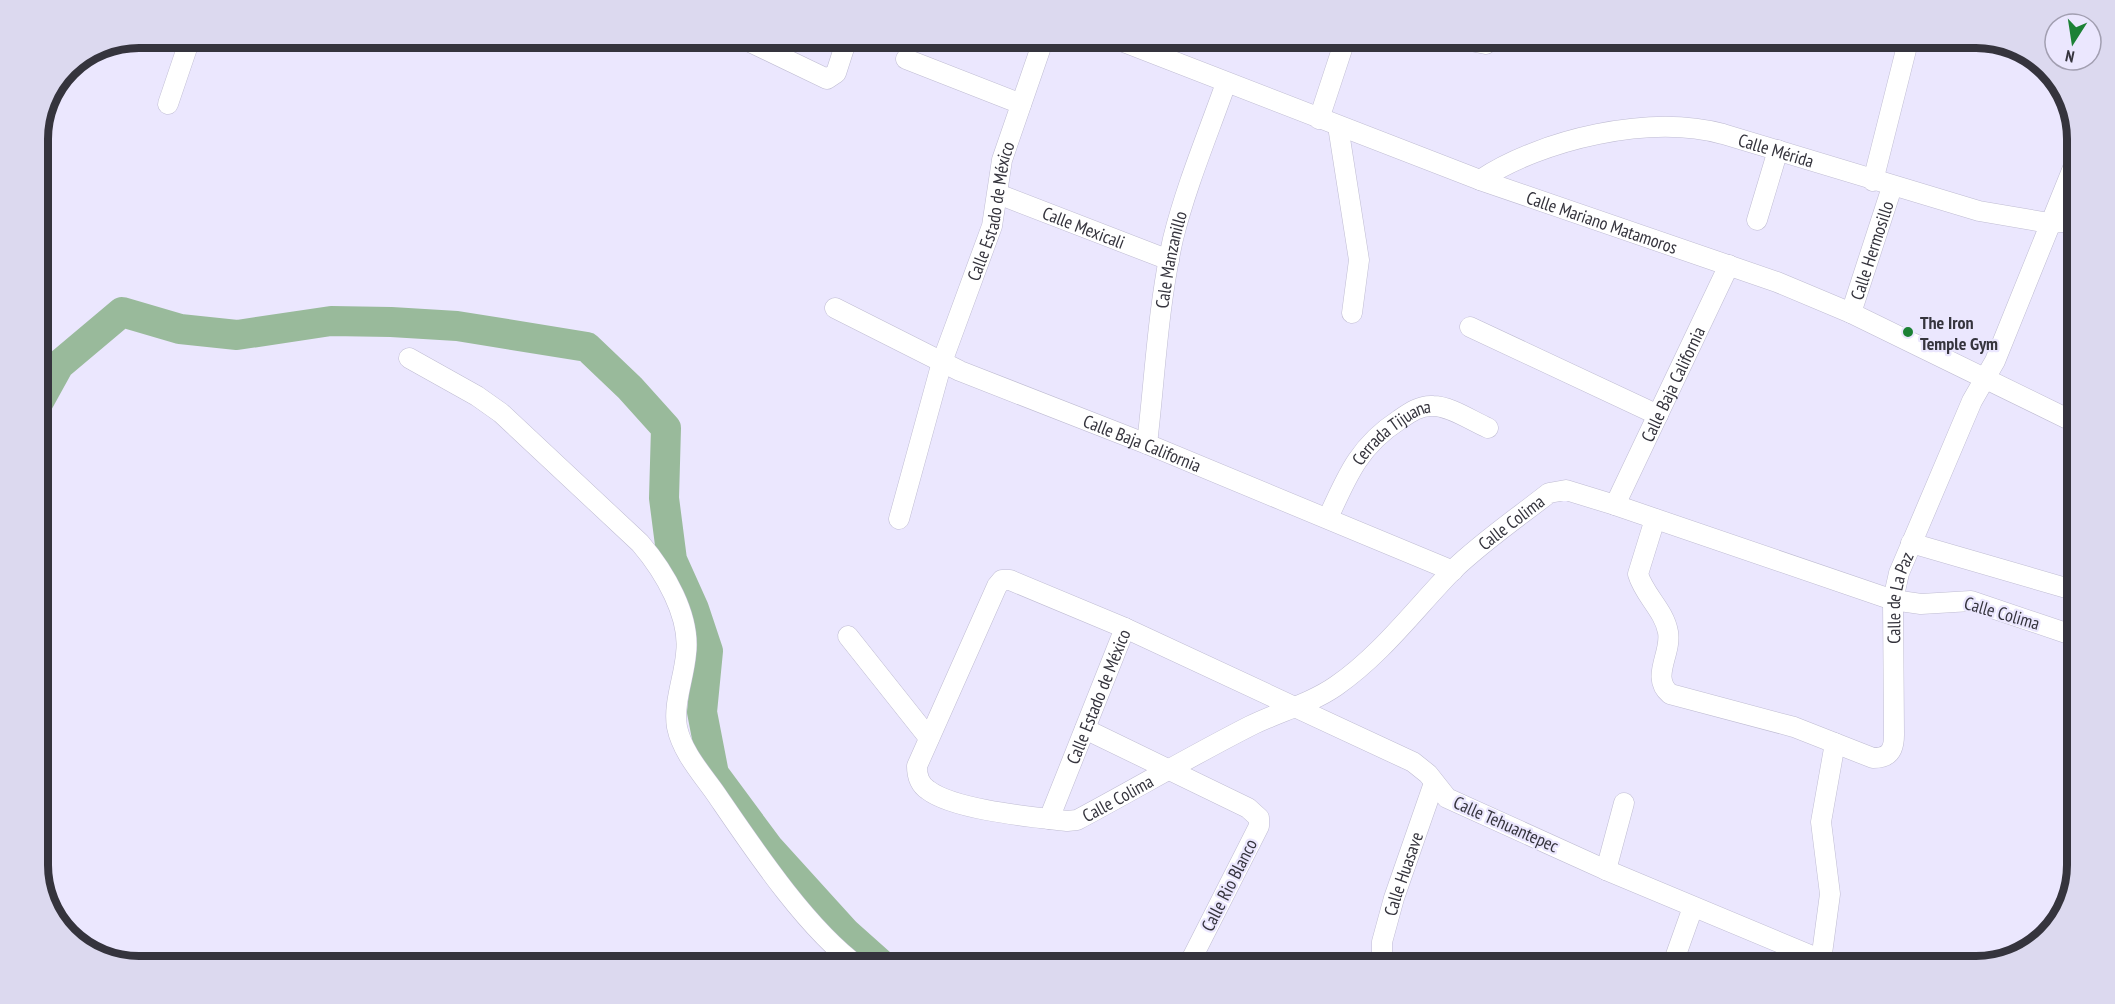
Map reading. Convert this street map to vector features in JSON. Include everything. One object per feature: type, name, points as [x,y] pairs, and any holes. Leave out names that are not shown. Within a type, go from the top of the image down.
[{"type":"street","points":[[168,104],[187,48]]},
{"type":"street","points":[[762,48],[826,79],[836,73],[844,48]]},
{"type":"street","name":"Calle Estado de México","points":[[899,519],[942,363],[987,245],[998,194],[1002,160],[1041,48]]},
{"type":"street","name":"Calle Mariano Matamoros","points":[[1138,48],[1479,180],[1729,265],[1851,313],[2067,419]]},
{"type":"street","points":[[1343,48],[1329,123],[1359,260],[1353,314]]},
{"type":"street","name":"Calle Hermosillo","points":[[1851,313],[1882,184],[1907,48]]},
{"type":"street","points":[[906,59],[1021,104]]},
{"type":"street","name":"Cale Manzanillo","points":[[1148,444],[1169,260],[1189,187],[1226,83]]},
{"type":"street","name":"Calle Mérida","points":[[1479,180],[1503,165],[1561,142],[1666,127],[1704,129],[1979,212],[2049,223],[2067,222]]},
{"type":"street","points":[[1757,220],[1778,150]]},
{"type":"street","name":"Calle de La Paz","points":[[1655,519],[1638,574],[1668,630],[1667,651],[1659,680],[1670,693],[1794,727],[1873,758],[1883,758],[1894,747],[1893,600],[1911,543],[1971,401],[1995,361],[2067,181]]},
{"type":"street","name":"Calle Mexicali","points":[[998,194],[1169,260]]},
{"type":"street","name":"Calle Baja California","points":[[1615,505],[1729,265]]},
{"type":"street","name":"Calle Baja California","points":[[835,308],[942,363],[1148,444],[1453,571]]},
{"type":"street","points":[[1470,327],[1658,415]]},
{"type":"street","points":[[409,358],[477,396],[521,430],[640,543],[654,560],[674,597],[687,641],[676,713],[681,740],[753,848],[829,940],[847,956]]},
{"type":"street","name":"Cerrada Tijuana","points":[[1328,518],[1348,475],[1366,446],[1379,433],[1413,410],[1434,405],[1488,428]]},
{"type":"street","name":"Calle Colima","points":[[1049,819],[1077,820],[1256,723],[1336,686],[1363,664],[1453,571],[1549,493],[1566,490],[1615,505],[1893,600],[1921,604],[1971,601],[2067,632]]},
{"type":"street","points":[[1911,543],[2067,588]]},
{"type":"street","name":"Calle Estado de México","points":[[1002,580],[1020,583],[1125,628],[1085,729],[1049,819],[977,807],[927,790],[920,782],[917,766],[997,586],[1002,580]]},
{"type":"street","name":"Calle Tehuantepec","points":[[1125,628],[1413,762],[1428,774],[1447,798],[1606,870],[1809,956]]},
{"type":"street","points":[[848,636],[929,738]]},
{"type":"street","name":"Calle Rio Blanco","points":[[1085,729],[1255,812],[1259,826],[1193,956]]},
{"type":"street","points":[[1828,956],[1830,894],[1821,822],[1835,743]]},
{"type":"street","name":"Calle Huasave","points":[[1383,956],[1382,942],[1394,898],[1434,783]]},
{"type":"street","points":[[1606,870],[1624,803]]},
{"type":"street","points":[[1676,956],[1693,907]]},
{"type":"waterway","points":[[48,385],[59,365],[122,312],[180,329],[237,335],[331,321],[391,322],[457,326],[587,347],[630,388],[666,428],[664,498],[672,560],[694,609],[708,651],[702,712],[714,774],[768,847],[846,933],[872,956]]},
{"type":"place","name":"The Iron Temple Gym","points":[[1908,332]]}]
